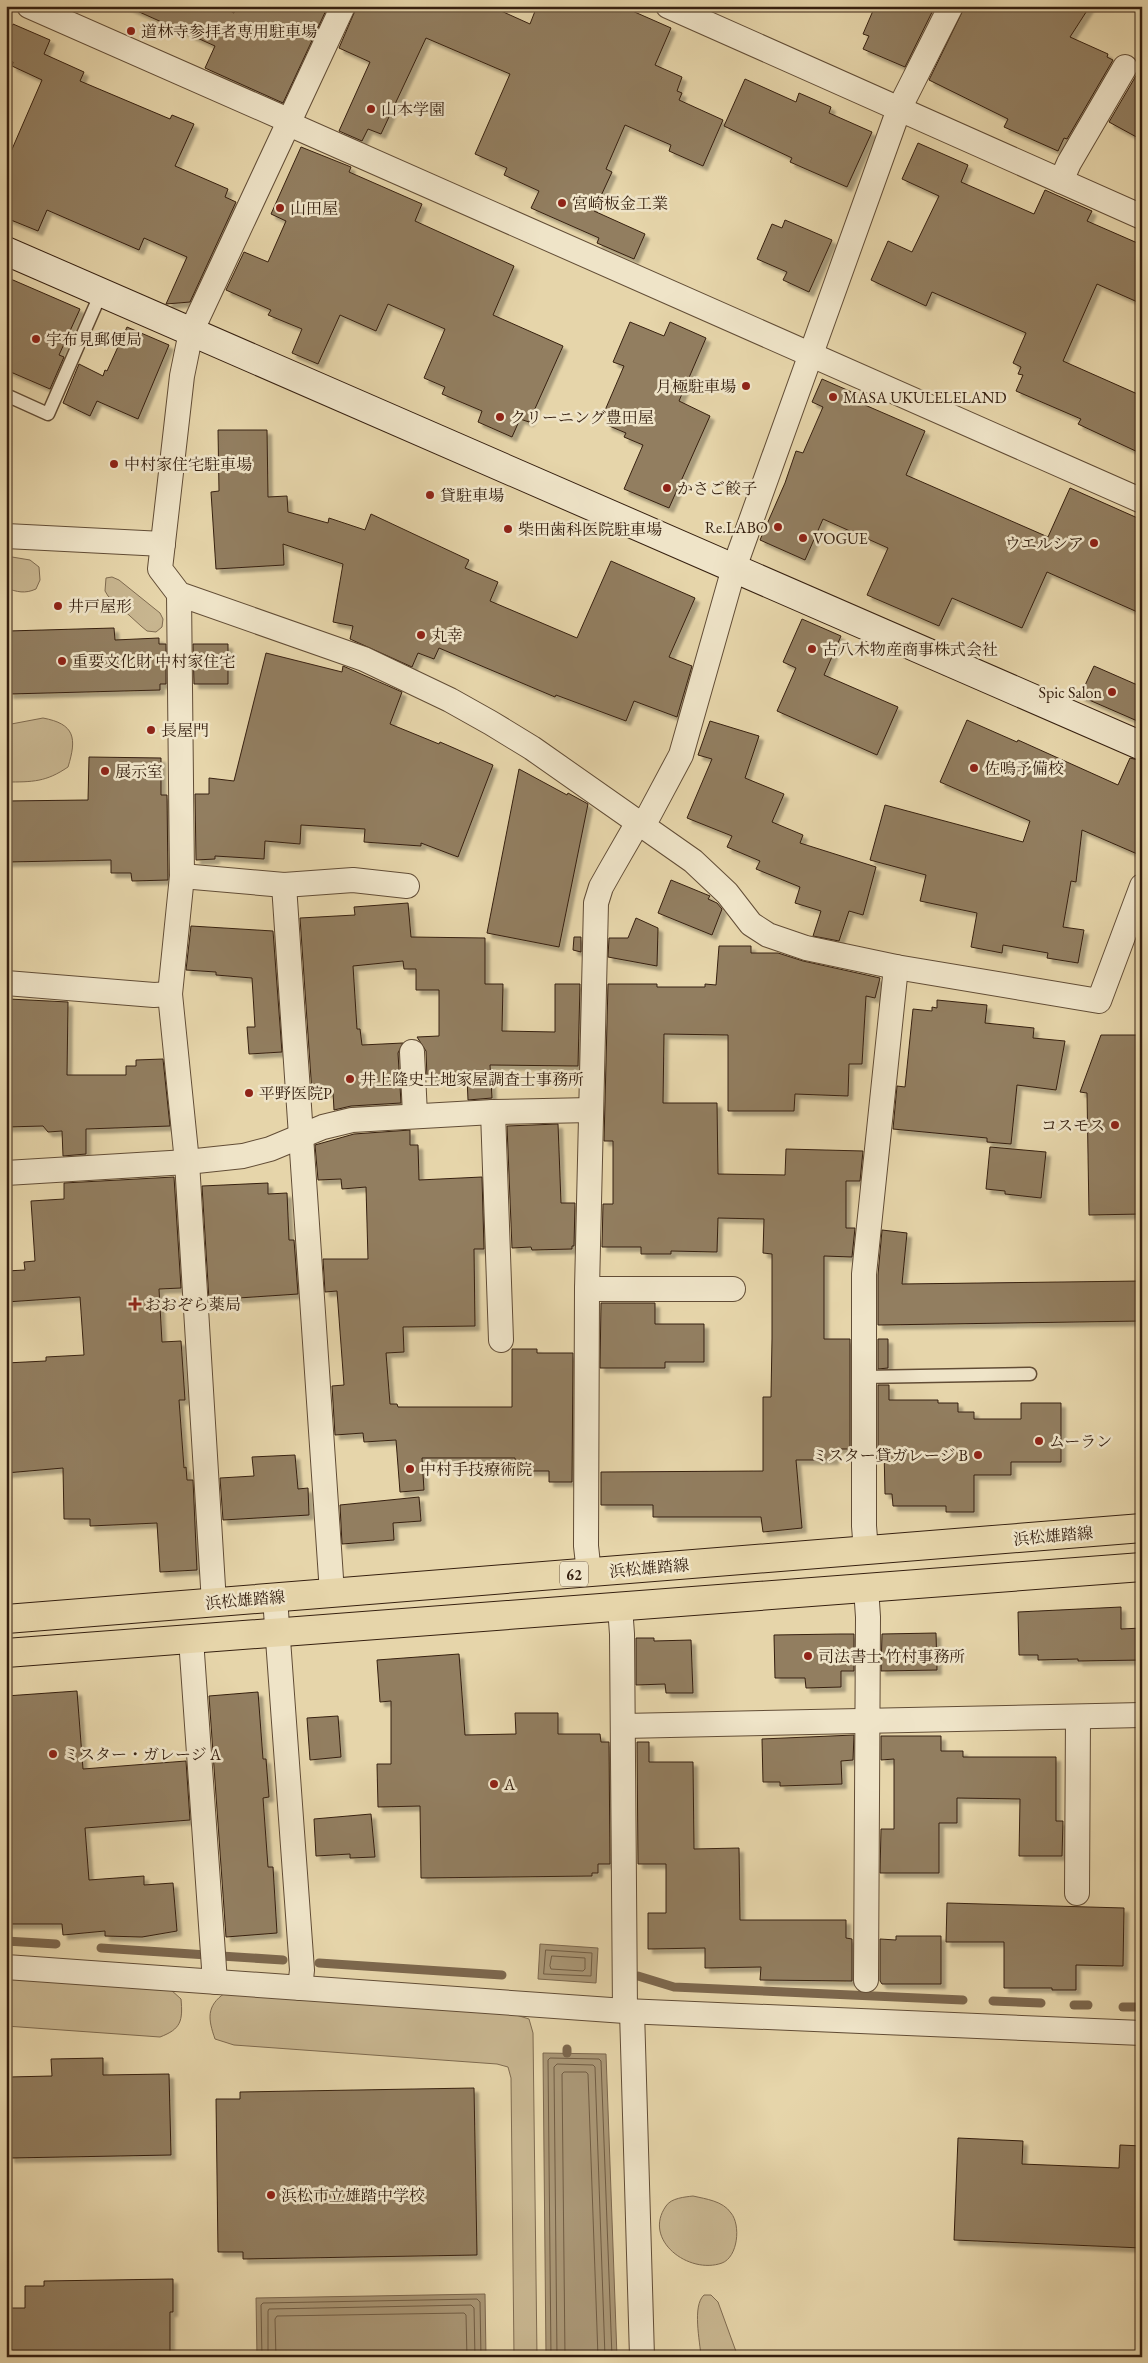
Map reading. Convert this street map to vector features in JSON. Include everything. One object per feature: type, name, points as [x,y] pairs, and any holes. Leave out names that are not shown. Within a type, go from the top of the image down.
[{"type":"main road","name":"浜松雄踏線","points":[[6,1619],[1142,1528]]},
{"type":"main road","name":"62","points":[[6,1653],[1142,1567]]},
{"type":"street","points":[[29,6],[810,355],[1142,501]]},
{"type":"street","points":[[343,6],[191,332],[182,376],[160,569],[179,594],[355,656],[442,696],[532,748],[687,856],[716,881],[751,924],[768,935],[806,948],[896,967],[1099,1001],[1142,886]]},
{"type":"street","points":[[668,6],[1142,218]]},
{"type":"street","points":[[589,1572],[586,1546],[587,1289],[596,903],[601,887],[610,871],[633,831],[649,815],[681,755],[734,568],[810,355],[899,109],[951,6]]},
{"type":"street","points":[[1061,181],[1069,163],[1125,67]]},
{"type":"street","points":[[6,251],[1142,746]]},
{"type":"street","points":[[6,536],[163,544]]},
{"type":"street","points":[[179,594],[182,876],[170,994],[187,1162],[214,1603]]},
{"type":"street","points":[[182,876],[284,885],[353,880],[406,886]]},
{"type":"street","points":[[284,885],[332,1593]]},
{"type":"street","points":[[866,1550],[864,1526],[864,1274],[896,967]]},
{"type":"street","points":[[6,983],[154,995],[170,994]]},
{"type":"street","points":[[412,1052],[415,1116]]},
{"type":"street","points":[[6,1173],[187,1162],[243,1156],[270,1148],[323,1126],[352,1120],[493,1112],[590,1110]]},
{"type":"street","points":[[493,1112],[501,1340]]},
{"type":"street","points":[[587,1289],[733,1289]]},
{"type":"street","points":[[866,1588],[868,1721],[866,1980]]},
{"type":"street","points":[[275,1598],[302,1970],[300,1988]]},
{"type":"street","points":[[620,1607],[628,2011],[642,2357]]},
{"type":"street","points":[[191,1639],[215,1982]]},
{"type":"street","points":[[623,1726],[1142,1715]]},
{"type":"street","points":[[1077,1893],[1078,1717]]},
{"type":"street","points":[[6,1966],[628,2011],[1142,2033]]},
{"type":"lane","points":[[6,395],[48,414],[101,292]]},
{"type":"lane","points":[[864,1377],[1030,1374]]},
{"type":"shaded area","points":[[6,556],[30,560],[39,567],[40,580],[36,589],[21,592],[6,588]]},
{"type":"shaded area","points":[[112,577],[119,580],[160,613],[163,619],[162,627],[156,632],[147,631],[108,596],[105,591],[106,578]]},
{"type":"shaded area","points":[[43,718],[62,724],[71,734],[72,748],[68,767],[53,776],[39,780],[6,782],[6,725]]},
{"type":"shaded area","points":[[6,1977],[170,1989],[181,1999],[181,2019],[172,2031],[160,2037],[6,2026]]},
{"type":"shaded area","points":[[225,1993],[513,2014],[529,2019],[533,2033],[537,2357],[514,2357],[511,2078],[508,2067],[497,2064],[234,2045],[215,2039],[211,2025],[210,2013],[214,2003]]},
{"type":"shaded area","points":[[693,2196],[719,2203],[728,2209],[734,2218],[737,2233],[735,2248],[727,2260],[722,2263],[696,2264],[683,2259],[664,2242],[660,2231],[660,2219],[666,2206],[668,2203],[682,2197]]},
{"type":"shaded area","points":[[704,2295],[711,2295],[718,2302],[738,2357],[701,2357],[698,2333],[698,2307]]},
{"type":"water","points":[[540,1944],[598,1948],[596,1983],[538,1979]]},
{"type":"water","points":[[543,2053],[606,2054],[617,2357],[546,2357]]},
{"type":"water","points":[[485,2294],[486,2357],[257,2357],[256,2298]]},
{"type":"building","points":[[126,6],[221,6],[234,13],[236,6],[328,6],[283,103],[205,68],[215,46]]},
{"type":"building","points":[[357,6],[490,6],[530,24],[537,6],[621,6],[671,28],[655,65],[682,77],[677,91],[682,93],[679,100],[723,120],[703,166],[669,151],[671,145],[625,125],[606,169],[612,172],[594,211],[645,234],[634,259],[597,243],[599,238],[531,208],[539,191],[504,175],[507,168],[475,154],[510,74],[426,38],[381,134],[368,129],[362,141],[339,131],[370,62],[339,48]]},
{"type":"building","points":[[875,6],[935,6],[905,67],[863,49],[869,36],[863,34]]},
{"type":"building","points":[[965,6],[1090,6],[1070,37],[1108,54],[1107,57],[1113,60],[1067,139],[1064,138],[1058,151],[1004,127],[1008,119],[929,80]]},
{"type":"building","points":[[13,24],[50,40],[44,54],[84,72],[80,81],[170,119],[172,115],[194,124],[175,166],[228,189],[225,197],[236,202],[190,302],[166,304],[187,257],[144,238],[139,250],[47,210],[38,231],[6,218],[6,163],[42,80],[12,66],[13,62],[6,59],[6,38]]},
{"type":"building","points":[[1137,74],[1142,77],[1142,140],[1109,122]]},
{"type":"building","points":[[745,79],[796,102],[799,93],[831,107],[829,113],[872,132],[847,187],[790,162],[792,158],[724,126]]},
{"type":"building","points":[[918,143],[968,165],[961,182],[1034,214],[1045,190],[1092,211],[1087,221],[1142,245],[1142,304],[1097,284],[1063,361],[1142,396],[1142,454],[1078,424],[1081,419],[1016,391],[1023,375],[1018,374],[1021,367],[1013,363],[1026,333],[932,292],[926,306],[871,280],[888,241],[912,252],[939,196],[902,179]]},
{"type":"building","points":[[301,147],[351,167],[349,172],[422,204],[415,221],[514,266],[493,315],[563,346],[529,422],[520,419],[512,437],[478,422],[482,411],[442,394],[445,387],[424,378],[445,329],[388,304],[376,331],[340,315],[318,364],[292,353],[302,329],[268,315],[271,310],[226,290],[244,252],[268,262],[286,221],[271,214]]},
{"type":"building","points":[[785,220],[832,240],[809,292],[783,280],[787,272],[757,259],[772,224],[782,228]]},
{"type":"building","name":"宇布見郵便局","points":[[6,277],[80,309],[59,355],[64,357],[50,389],[6,370]]},
{"type":"building","points":[[630,322],[664,336],[670,322],[706,338],[679,401],[710,416],[669,508],[624,489],[643,445],[624,437],[626,433],[607,425],[610,418],[603,415],[624,366],[613,362]]},
{"type":"building","points":[[127,327],[169,345],[138,419],[97,401],[90,416],[63,403],[79,364],[103,376]]},
{"type":"building","points":[[822,379],[854,393],[851,399],[925,431],[906,475],[1048,537],[1070,488],[1142,520],[1142,614],[1047,572],[1022,628],[952,598],[939,626],[867,595],[888,548],[823,519],[805,560],[760,540],[785,483],[796,451],[803,453],[823,407],[812,402]]},
{"type":"building","points":[[218,430],[267,430],[268,497],[287,496],[288,512],[328,523],[329,518],[365,530],[371,514],[469,560],[465,568],[498,582],[490,601],[577,638],[611,561],[695,598],[669,657],[692,666],[677,717],[634,701],[626,721],[556,695],[555,697],[439,648],[434,659],[418,653],[412,667],[350,639],[353,626],[333,622],[343,564],[283,544],[284,565],[216,569],[211,492],[219,491]]},
{"type":"building","points":[[802,619],[841,636],[824,675],[898,707],[877,755],[777,711],[796,668],[783,662]]},
{"type":"building","name":"重要文化財 中村家住宅","points":[[114,628],[115,640],[159,638],[159,644],[166,644],[166,684],[160,684],[160,690],[9,694],[8,631]]},
{"type":"building","points":[[193,644],[228,644],[228,684],[194,684]]},
{"type":"building","points":[[266,653],[342,672],[343,666],[402,692],[390,724],[439,744],[440,742],[493,765],[458,857],[421,843],[421,846],[364,842],[365,829],[301,825],[300,844],[265,841],[264,859],[215,856],[215,859],[196,860],[195,794],[209,794],[209,778],[234,781]]},
{"type":"building","name":"Spic Salon","points":[[1094,666],[1142,687],[1142,723],[1080,696]]},
{"type":"building","points":[[967,720],[1017,742],[1018,740],[1118,785],[1130,758],[1142,761],[1142,856],[1082,830],[1076,882],[1071,881],[1063,927],[1084,930],[1078,963],[1047,958],[1048,953],[1003,945],[1002,953],[971,947],[977,913],[920,901],[926,875],[870,860],[885,805],[1023,842],[1030,821],[940,782]]},
{"type":"building","points":[[710,721],[759,736],[745,778],[784,794],[772,822],[803,835],[800,843],[876,867],[863,915],[849,911],[839,941],[813,936],[821,911],[795,903],[800,887],[756,869],[760,861],[727,847],[732,836],[687,818],[712,759],[698,755]]},
{"type":"building","points":[[89,757],[161,758],[161,795],[167,795],[168,880],[132,881],[131,873],[111,873],[111,860],[6,862],[6,801],[88,800]]},
{"type":"building","points":[[519,769],[588,804],[559,947],[487,933]]},
{"type":"building","points":[[671,880],[710,896],[708,899],[717,903],[722,909],[712,935],[658,913]]},
{"type":"building","points":[[408,903],[411,937],[485,938],[485,984],[503,984],[502,1031],[555,1032],[555,984],[580,984],[578,1066],[490,1065],[492,1098],[468,1100],[467,1077],[427,1078],[426,1051],[417,1037],[439,1036],[439,990],[416,990],[416,969],[404,969],[403,961],[353,966],[357,1029],[360,1029],[362,1045],[403,1043],[398,1053],[401,1103],[351,1106],[334,1110],[333,1092],[312,1093],[300,918],[355,915],[354,907]]},
{"type":"building","points":[[636,918],[658,928],[657,966],[608,957],[609,938],[628,938]]},
{"type":"building","points":[[191,926],[273,931],[282,1052],[249,1054],[247,1027],[255,1027],[252,978],[216,975],[216,972],[186,970]]},
{"type":"building","points":[[574,937],[581,937],[581,952],[573,950]]},
{"type":"building","points":[[719,946],[751,946],[751,953],[778,953],[803,961],[880,978],[875,998],[866,996],[862,1064],[849,1064],[848,1096],[795,1094],[794,1111],[728,1111],[728,1035],[664,1034],[663,1103],[717,1103],[718,1174],[785,1175],[786,1149],[863,1151],[860,1181],[846,1181],[846,1228],[855,1228],[852,1257],[824,1256],[824,1339],[850,1339],[850,1449],[834,1449],[834,1460],[796,1460],[802,1528],[763,1532],[761,1517],[653,1517],[653,1505],[601,1505],[601,1472],[763,1471],[763,1397],[771,1397],[772,1339],[772,1254],[763,1253],[764,1219],[718,1218],[717,1252],[671,1251],[671,1254],[641,1254],[641,1247],[602,1247],[603,1204],[613,1204],[613,1141],[604,1141],[608,984],[657,984],[657,987],[705,987],[705,984],[716,985]]},
{"type":"building","points":[[9,999],[68,1002],[67,1075],[126,1075],[126,1066],[136,1066],[136,1060],[163,1059],[170,1126],[86,1129],[86,1154],[63,1156],[62,1131],[48,1132],[43,1126],[6,1127]]},
{"type":"building","points":[[937,1000],[987,1005],[985,1023],[1034,1028],[1033,1038],[1065,1041],[1056,1090],[1017,1085],[1011,1144],[987,1142],[987,1138],[893,1129],[897,1086],[905,1087],[913,1009],[932,1011],[932,1007],[937,1008]]},
{"type":"building","name":"コスモス","points":[[1101,1035],[1142,1035],[1142,1214],[1089,1215],[1087,1093],[1080,1092]]},
{"type":"building","points":[[558,1124],[561,1203],[575,1203],[574,1246],[572,1246],[572,1249],[532,1250],[531,1247],[512,1248],[507,1126]]},
{"type":"building","points":[[410,1130],[410,1145],[418,1145],[419,1180],[482,1177],[484,1249],[474,1249],[475,1326],[403,1327],[404,1352],[386,1353],[390,1404],[397,1404],[398,1407],[512,1407],[512,1349],[537,1349],[537,1353],[573,1353],[572,1482],[549,1482],[549,1471],[515,1471],[515,1458],[422,1458],[424,1490],[400,1492],[396,1440],[364,1442],[363,1433],[335,1435],[332,1386],[344,1385],[337,1291],[325,1292],[323,1259],[368,1259],[366,1187],[342,1189],[341,1179],[318,1180],[315,1145],[354,1134]]},
{"type":"building","points":[[990,1147],[1046,1152],[1041,1198],[1005,1194],[1005,1191],[986,1189]]},
{"type":"building","points":[[174,1177],[181,1288],[159,1289],[162,1342],[181,1341],[185,1400],[179,1400],[184,1468],[186,1467],[187,1480],[193,1480],[197,1570],[160,1572],[157,1523],[90,1526],[90,1519],[64,1519],[63,1468],[6,1473],[6,1363],[46,1361],[46,1357],[84,1355],[80,1297],[6,1302],[6,1271],[25,1270],[24,1262],[35,1261],[31,1201],[64,1199],[64,1183]]},
{"type":"building","points":[[268,1183],[268,1194],[287,1193],[289,1240],[294,1240],[298,1294],[209,1300],[202,1186]]},
{"type":"building","points":[[882,1230],[907,1233],[902,1284],[1142,1281],[1142,1321],[878,1325],[878,1275]]},
{"type":"building","points":[[601,1303],[655,1303],[655,1324],[704,1324],[704,1362],[665,1362],[665,1368],[600,1368]]},
{"type":"building","points":[[878,1339],[888,1339],[888,1368],[878,1369]]},
{"type":"building","points":[[878,1385],[889,1385],[889,1400],[938,1400],[938,1403],[958,1403],[958,1412],[974,1412],[974,1419],[1021,1419],[1021,1403],[1061,1403],[1061,1462],[1011,1462],[1011,1475],[974,1475],[974,1512],[946,1512],[946,1506],[893,1506],[892,1494],[885,1494],[884,1449],[878,1449]]},
{"type":"building","points":[[295,1455],[298,1489],[308,1488],[309,1515],[223,1520],[220,1478],[254,1476],[252,1457]]},
{"type":"building","points":[[419,1497],[421,1521],[393,1523],[394,1540],[342,1544],[340,1505]]},
{"type":"building","points":[[1121,1607],[1121,1629],[1142,1628],[1142,1660],[1038,1660],[1038,1655],[1019,1655],[1018,1612]]},
{"type":"building","points":[[936,1633],[937,1670],[881,1671],[882,1634]]},
{"type":"building","points":[[854,1634],[854,1671],[841,1671],[841,1687],[806,1688],[805,1678],[775,1678],[774,1635]]},
{"type":"building","points":[[636,1638],[654,1638],[654,1641],[691,1640],[693,1693],[666,1693],[665,1684],[636,1685]]},
{"type":"building","points":[[459,1654],[465,1735],[516,1734],[515,1713],[558,1713],[558,1734],[600,1734],[601,1742],[609,1742],[610,1864],[598,1864],[598,1873],[592,1873],[592,1876],[421,1878],[420,1806],[378,1807],[377,1764],[391,1764],[391,1701],[380,1702],[377,1660]]},
{"type":"building","points":[[77,1691],[83,1769],[186,1761],[190,1820],[85,1828],[89,1880],[144,1876],[144,1885],[173,1883],[177,1931],[142,1937],[105,1936],[105,1931],[63,1935],[62,1924],[6,1924],[6,1696]]},
{"type":"building","points":[[258,1692],[263,1759],[266,1759],[269,1797],[263,1798],[268,1867],[273,1867],[277,1933],[226,1937],[209,1696]]},
{"type":"building","points":[[338,1716],[341,1757],[310,1760],[307,1718]]},
{"type":"building","points":[[854,1735],[853,1760],[841,1761],[842,1784],[780,1786],[780,1782],[763,1782],[762,1739]]},
{"type":"building","points":[[881,1736],[941,1736],[941,1751],[963,1751],[963,1757],[1056,1757],[1056,1821],[1063,1821],[1062,1856],[1019,1856],[1020,1799],[957,1798],[957,1823],[939,1823],[939,1873],[880,1873],[881,1829],[894,1829],[894,1759],[881,1760]]},
{"type":"building","points":[[637,1742],[649,1742],[649,1762],[693,1762],[694,1849],[739,1848],[740,1920],[846,1920],[846,1938],[852,1939],[852,1981],[760,1980],[761,1967],[705,1968],[705,1948],[648,1949],[648,1913],[666,1913],[666,1864],[638,1864]]},
{"type":"building","points":[[371,1814],[375,1857],[350,1858],[350,1854],[316,1856],[314,1819]]},
{"type":"building","points":[[947,1903],[1124,1908],[1123,1966],[1076,1965],[1076,1990],[1004,1988],[1004,1942],[946,1942]]},
{"type":"building","points":[[896,1936],[941,1936],[941,1984],[882,1984],[880,1981],[880,1939],[896,1940]]},
{"type":"building","points":[[103,2058],[103,2075],[169,2074],[171,2155],[10,2158],[9,2077],[52,2076],[51,2059]]},
{"type":"building","points":[[474,2088],[477,2255],[243,2259],[243,2252],[218,2252],[216,2099],[240,2099],[240,2092]]},
{"type":"building","points":[[958,2138],[1023,2141],[1022,2164],[1119,2168],[1120,2145],[1142,2146],[1142,2248],[954,2240]]},
{"type":"building","points":[[173,2279],[173,2312],[170,2312],[170,2357],[6,2357],[6,2308],[25,2308],[25,2286],[44,2286],[44,2281]]},
{"type":"waterway","points":[[6,1941],[56,1944]]},
{"type":"waterway","points":[[101,1948],[207,1955]]},
{"type":"waterway","points":[[221,1956],[283,1960]]},
{"type":"waterway","points":[[319,1963],[502,1975]]},
{"type":"waterway","points":[[638,1976],[674,1987],[963,2000]]},
{"type":"waterway","points":[[993,2001],[1041,2003]]},
{"type":"waterway","points":[[1074,2005],[1088,2005]]},
{"type":"waterway","points":[[1123,2007],[1142,2007]]},
{"type":"place","name":"道林寺参拝者専用駐車場","points":[[131,31]]},
{"type":"place","name":"山本学園","points":[[371,109]]},
{"type":"place","name":"宮崎板金工業","points":[[562,203]]},
{"type":"place","name":"山田屋","points":[[280,208]]},
{"type":"place","name":"宇布見郵便局","points":[[36,339]]},
{"type":"place","name":"月極駐車場","points":[[746,386]]},
{"type":"place","name":"MASA UKULELELAND","points":[[833,397]]},
{"type":"place","name":"クリーニング豊田屋","points":[[500,417]]},
{"type":"place","name":"中村家住宅駐車場","points":[[114,464]]},
{"type":"place","name":"かさご餃子","points":[[667,488]]},
{"type":"place","name":"貸駐車場","points":[[430,495]]},
{"type":"place","name":"Re.LABO","points":[[778,527]]},
{"type":"place","name":"柴田歯科医院駐車場","points":[[508,529]]},
{"type":"place","name":"VOGUE","points":[[803,538]]},
{"type":"place","name":"ウエルシア","points":[[1094,543]]},
{"type":"place","name":"井戸屋形","points":[[58,606]]},
{"type":"place","name":"丸幸","points":[[421,635]]},
{"type":"place","name":"古八木物産商事株式会社","points":[[812,649]]},
{"type":"place","name":"重要文化財 中村家住宅","points":[[62,661]]},
{"type":"place","name":"Spic Salon","points":[[1112,692]]},
{"type":"place","name":"長屋門","points":[[151,730]]},
{"type":"place","name":"佐鳴予備校","points":[[974,768]]},
{"type":"place","name":"展示室","points":[[105,771]]},
{"type":"place","name":"井上隆史土地家屋調査士事務所","points":[[350,1079]]},
{"type":"place","name":"平野医院P","points":[[249,1093]]},
{"type":"place","name":"コスモス","points":[[1115,1125]]},
{"type":"place","name":"おおぞら薬局","points":[[135,1304]]},
{"type":"place","name":"ムーラン","points":[[1039,1441]]},
{"type":"place","name":"ミスター貸ガレージ B","points":[[978,1455]]},
{"type":"place","name":"中村手技療術院","points":[[410,1469]]},
{"type":"place","name":"司法書士 竹村事務所","points":[[808,1656]]},
{"type":"place","name":"ミスター・ガレージ A","points":[[53,1754]]},
{"type":"place","name":"A","points":[[494,1784]]},
{"type":"place","name":"浜松市立雄踏中学校","points":[[271,2195]]}]
